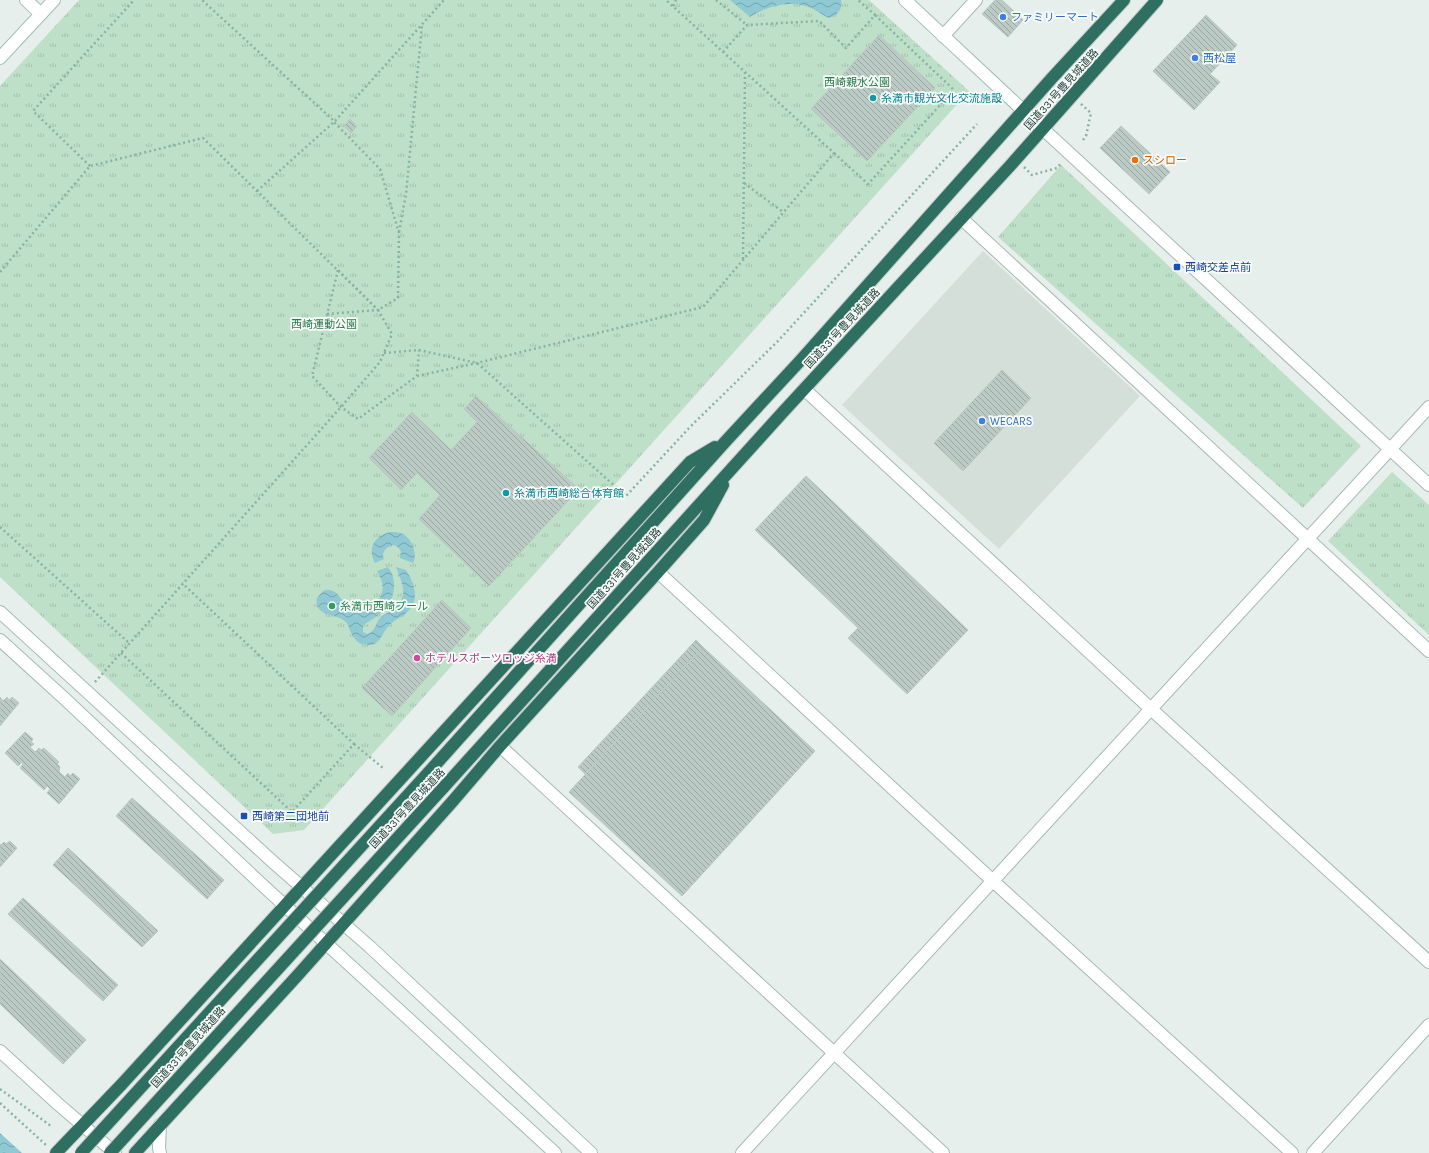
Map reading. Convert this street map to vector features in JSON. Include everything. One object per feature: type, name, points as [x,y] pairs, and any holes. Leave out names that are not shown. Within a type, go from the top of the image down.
[{"type":"highway","points":[[1107,18],[1118,0]]},
{"type":"highway","name":"国道331号豊見城道路","points":[[81,1153],[428,773],[1124,0]]},
{"type":"highway","name":"国道331号豊見城道路","points":[[110,1153],[443,788],[730,470],[1043,129],[1157,0]]},
{"type":"highway","points":[[53,1151],[82,1126],[690,462],[725,442]]},
{"type":"highway","points":[[135,1153],[326,943],[500,746],[704,520],[730,470]]},
{"type":"street","points":[[26,0],[41,14]]},
{"type":"street","points":[[0,58],[54,0]]},
{"type":"street","points":[[905,0],[1023,111],[1429,485]]},
{"type":"street","points":[[943,36],[976,0]]},
{"type":"street","points":[[961,218],[1307,540],[1429,651]]},
{"type":"street","points":[[804,389],[1151,709],[1429,962]]},
{"type":"street","points":[[742,1153],[1429,407]]},
{"type":"street","points":[[658,572],[992,881],[1292,1153]]},
{"type":"street","points":[[0,612],[343,923],[592,1153]]},
{"type":"street","points":[[0,640],[326,943],[555,1153]]},
{"type":"street","points":[[500,746],[943,1153]]},
{"type":"street","points":[[1313,1153],[1429,1025]]},
{"type":"street","points":[[0,1051],[82,1126],[115,1153]]},
{"type":"street","points":[[160,1126],[160,1153]]},
{"type":"path","points":[[90,166],[33,111],[134,0]]},
{"type":"path","points":[[202,0],[333,120],[380,169],[399,233]]},
{"type":"path","points":[[257,191],[334,122],[444,0]]},
{"type":"path","points":[[666,0],[868,184],[954,90],[858,0]]},
{"type":"path","points":[[673,6],[676,0]]},
{"type":"path","points":[[716,0],[747,25],[819,21],[846,48],[875,15]]},
{"type":"path","points":[[327,314],[378,310],[398,298],[399,233],[406,194],[422,24]]},
{"type":"path","points":[[723,52],[747,25]]},
{"type":"path","points":[[743,259],[745,72]]},
{"type":"path","points":[[1081,104],[1091,113],[1086,136],[1083,140]]},
{"type":"path","points":[[384,353],[419,350],[477,363],[626,496],[690,427],[778,341],[977,124]]},
{"type":"path","points":[[0,272],[90,166],[203,138],[378,310]]},
{"type":"path","points":[[86,691],[341,408],[380,362],[392,334],[378,310],[338,270],[312,376],[341,408],[358,419],[417,376],[477,363],[703,306],[834,153]]},
{"type":"path","points":[[1022,165],[1032,175],[1057,168],[1064,160]]},
{"type":"path","points":[[744,183],[783,212]]},
{"type":"path","points":[[417,376],[419,350]]},
{"type":"path","points":[[0,527],[130,643]]},
{"type":"path","points":[[182,583],[354,744],[382,768]]},
{"type":"path","points":[[121,653],[292,812],[354,744]]},
{"type":"path","points":[[0,1089],[51,1126]]},
{"type":"path","points":[[0,1103],[53,1151]]},
{"type":"shaded area","points":[[983,251],[1140,396],[999,549],[842,405]]},
{"type":"green space","name":"西崎運動公園","points":[[79,0],[869,0],[969,91],[304,830],[273,834],[0,577],[0,86]]},
{"type":"green space","points":[[1061,165],[1361,446],[1303,508],[998,237]]},
{"type":"green space","points":[[1392,472],[1429,505],[1429,635],[1328,541]]},
{"type":"water","points":[[730,0],[841,0],[841,7],[839,12],[829,18],[809,7],[793,4],[771,7],[750,17]]},
{"type":"water","points":[[390,532],[401,533],[409,539],[415,555],[413,563],[400,558],[401,552],[397,546],[392,545],[385,550],[383,554],[384,559],[375,563],[372,548],[376,540],[384,534]]},
{"type":"water","name":"糸満市西崎プール","points":[[388,567],[394,584],[394,590],[390,602],[383,611],[363,626],[363,632],[367,634],[372,632],[380,618],[401,600],[403,590],[396,567],[406,570],[412,581],[415,593],[413,604],[402,617],[395,620],[388,627],[376,643],[366,645],[359,643],[352,634],[346,622],[342,619],[322,612],[317,604],[317,598],[325,590],[335,592],[350,610],[355,613],[361,613],[369,609],[379,600],[383,587],[377,571]]},
{"type":"water","points":[[0,1133],[22,1153],[0,1153]]},
{"type":"building","name":"ファミリーマート","points":[[995,0],[1002,0],[1023,20],[1008,37],[982,14]]},
{"type":"building","name":"西松屋","points":[[1206,15],[1237,45],[1210,74],[1220,82],[1194,110],[1153,71]]},
{"type":"building","name":"糸満市観光文化交流施設","points":[[879,35],[935,88],[867,161],[811,109]]},
{"type":"building","points":[[350,119],[357,126],[351,133],[344,126]]},
{"type":"building","name":"スシロー","points":[[1121,126],[1170,172],[1149,194],[1100,148]]},
{"type":"building","name":"WECARS","points":[[1002,370],[1031,398],[963,471],[934,443]]},
{"type":"building","name":"糸満市西崎総合体育館","points":[[476,396],[579,489],[489,586],[419,519],[440,495],[417,473],[401,490],[369,458],[412,412],[451,450],[477,422],[464,409]]},
{"type":"building","points":[[806,476],[968,630],[907,694],[848,638],[858,628],[755,530]]},
{"type":"building","name":"ホテルスポーツロッジ糸満","points":[[442,600],[471,628],[392,716],[362,688]]},
{"type":"building","points":[[696,640],[703,647],[585,774],[578,767]]},
{"type":"building","points":[[703,647],[815,751],[682,896],[569,792]]},
{"type":"building","points":[[0,697],[3,701],[7,697],[9,700],[12,697],[19,703],[0,726]]},
{"type":"building","points":[[25,732],[33,739],[31,742],[34,744],[30,747],[35,752],[39,748],[41,750],[44,748],[59,762],[57,764],[60,767],[59,772],[65,777],[68,773],[70,776],[73,773],[80,779],[59,804],[47,793],[50,789],[47,786],[44,790],[20,768],[23,764],[22,762],[18,766],[5,753]]},
{"type":"building","points":[[132,798],[224,880],[207,899],[116,816]]},
{"type":"building","points":[[10,841],[17,848],[0,867],[0,844],[1,845],[4,842],[6,844]]},
{"type":"building","points":[[68,848],[158,931],[142,947],[53,865]]},
{"type":"building","points":[[23,898],[118,985],[103,1001],[8,914]]},
{"type":"building","points":[[0,959],[86,1040],[63,1064],[0,1004]]},
{"type":"place","name":"ファミリーマート","points":[[1003,17]]},
{"type":"place","name":"西松屋","points":[[1195,58]]},
{"type":"place","name":"糸満市観光文化交流施設","points":[[873,98]]},
{"type":"place","name":"スシロー","points":[[1135,160]]},
{"type":"place","name":"西崎交差点前","points":[[1177,267]]},
{"type":"place","name":"WECARS","points":[[982,421]]},
{"type":"place","name":"糸満市西崎総合体育館","points":[[506,493]]},
{"type":"place","name":"糸満市西崎プール","points":[[332,606]]},
{"type":"place","name":"ホテルスポーツロッジ糸満","points":[[417,658]]},
{"type":"place","name":"西崎第二団地前","points":[[244,816]]},
{"type":"park label","name":"西崎親水公園","points":[[857,82]]}]
